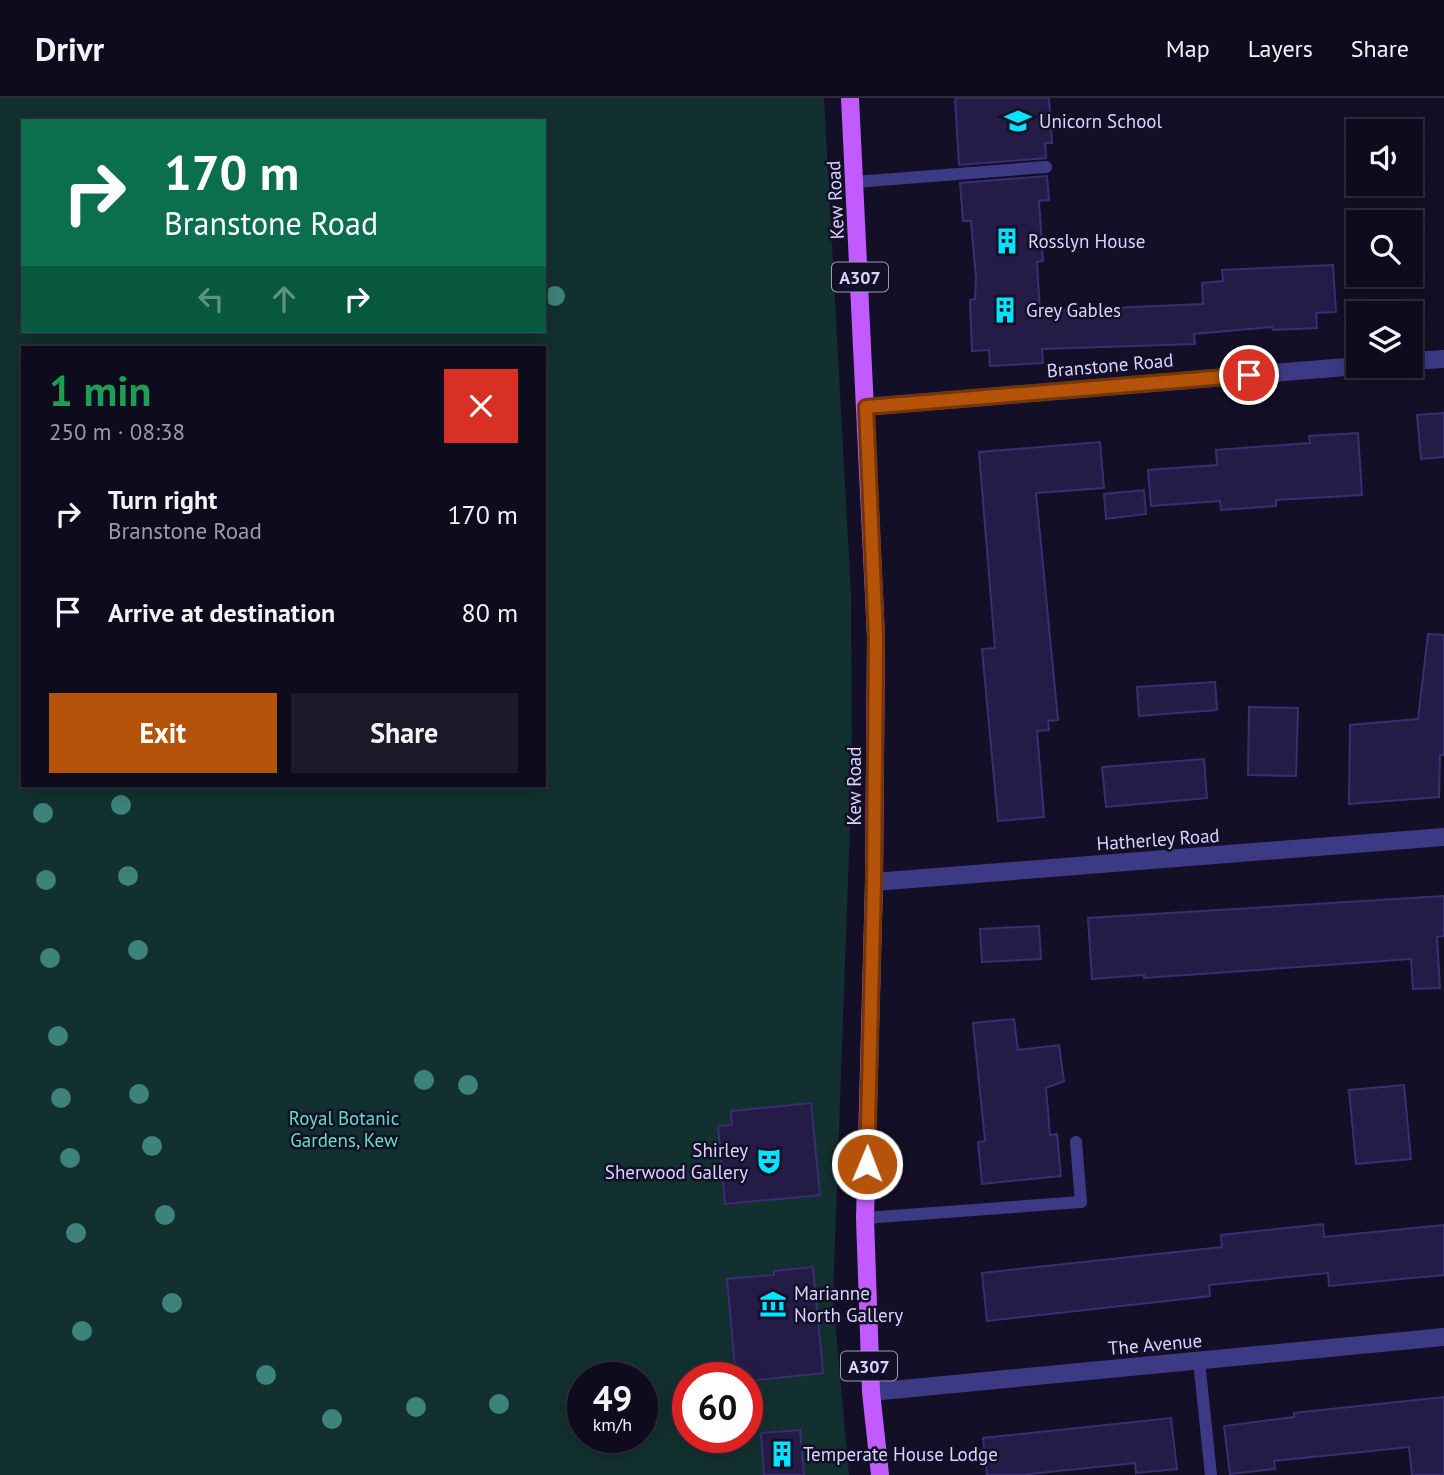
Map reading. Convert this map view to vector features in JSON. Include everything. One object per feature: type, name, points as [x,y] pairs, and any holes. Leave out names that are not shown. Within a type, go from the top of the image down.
[{"type":"main road","name":"Kew Road","points":[[850,98],[876,638],[874,882],[865,1218],[871,1392],[880,1475]]},
{"type":"street","points":[[1423,360],[1444,359]]},
{"type":"street","name":"Branstone Road","points":[[866,407],[1346,367]]},
{"type":"street","name":"Hatherley Road","points":[[874,882],[1444,837]]},
{"type":"street","name":"The Avenue","points":[[871,1392],[1444,1337]]},
{"type":"lane","points":[[855,182],[1046,167]]},
{"type":"lane","points":[[865,1218],[1081,1202],[1076,1142]]},
{"type":"lane","points":[[1199,1361],[1211,1475]]},
{"type":"green space","name":"Royal Botanic Gardens, Kew","points":[[0,98],[824,98],[851,594],[852,771],[833,1297],[849,1475],[0,1475]]},
{"type":"building","points":[[955,98],[1049,98],[1052,143],[1045,143],[1046,158],[959,165]]},
{"type":"building","points":[[1047,176],[1049,200],[1039,201],[1043,261],[1037,262],[1040,311],[1203,304],[1202,283],[1223,281],[1222,270],[1333,265],[1336,312],[1316,313],[1317,328],[1273,330],[1272,327],[1194,334],[1195,344],[1042,349],[1043,363],[990,366],[989,350],[972,351],[970,300],[975,299],[976,278],[971,221],[963,221],[960,183]]},
{"type":"building","points":[[1444,413],[1444,457],[1421,459],[1417,415]]},
{"type":"building","points":[[1358,433],[1362,495],[1276,500],[1276,506],[1221,510],[1220,501],[1151,506],[1148,470],[1217,465],[1216,450],[1310,443],[1309,436]]},
{"type":"building","points":[[1100,442],[1104,488],[1036,493],[1058,720],[1048,721],[1049,730],[1037,731],[1044,817],[998,821],[982,649],[995,648],[979,452]]},
{"type":"building","points":[[1144,490],[1146,514],[1106,519],[1104,494]]},
{"type":"building","points":[[1428,634],[1444,635],[1444,755],[1440,755],[1439,797],[1349,804],[1350,725],[1418,719]]},
{"type":"building","points":[[1215,682],[1217,710],[1139,716],[1137,687]]},
{"type":"building","points":[[1249,707],[1298,708],[1296,776],[1248,775]]},
{"type":"building","points":[[1204,759],[1207,798],[1106,807],[1102,767]]},
{"type":"building","points":[[1444,896],[1444,936],[1437,937],[1440,988],[1413,989],[1411,959],[1144,978],[1144,975],[1092,979],[1088,918]]},
{"type":"building","points":[[1039,926],[1041,959],[982,962],[980,929]]},
{"type":"building","points":[[1014,1019],[1018,1050],[1059,1045],[1064,1081],[1046,1088],[1050,1135],[1057,1134],[1061,1176],[982,1184],[978,1142],[985,1141],[973,1023]]},
{"type":"building","points":[[1404,1085],[1411,1159],[1356,1164],[1349,1090]]},
{"type":"building","name":"Shirley Sherwood Gallery","points":[[811,1103],[820,1195],[725,1204],[718,1126],[732,1125],[731,1111]]},
{"type":"building","points":[[1323,1224],[1324,1237],[1444,1225],[1444,1275],[1329,1286],[1328,1273],[1209,1285],[1210,1296],[987,1321],[982,1273],[1222,1247],[1221,1235]]},
{"type":"building","name":"Marianne North Gallery","points":[[813,1267],[823,1373],[763,1379],[763,1362],[735,1362],[727,1279],[774,1275],[774,1271]]},
{"type":"building","points":[[1444,1397],[1444,1475],[1412,1475],[1409,1447],[1274,1461],[1275,1469],[1230,1474],[1224,1426],[1294,1417],[1294,1413]]},
{"type":"building","points":[[1171,1418],[1177,1469],[1136,1473],[1135,1463],[1020,1475],[987,1475],[983,1438]]},
{"type":"building","name":"Temperate House Lodge","points":[[800,1430],[804,1475],[764,1475],[763,1433]]},
{"type":"place","name":"Unicorn School","points":[[1018,121]]},
{"type":"place","name":"Rosslyn House","points":[[1007,241]]},
{"type":"place","name":"Grey Gables","points":[[1005,310]]},
{"type":"place","name":"Shirley Sherwood Gallery","points":[[769,1161]]},
{"type":"place","name":"Marianne North Gallery","points":[[773,1304]]},
{"type":"place","name":"Temperate House Lodge","points":[[782,1454]]},
{"type":"route","points":[[867,1164],[874,882],[876,638],[866,407],[1249,375]]}]
